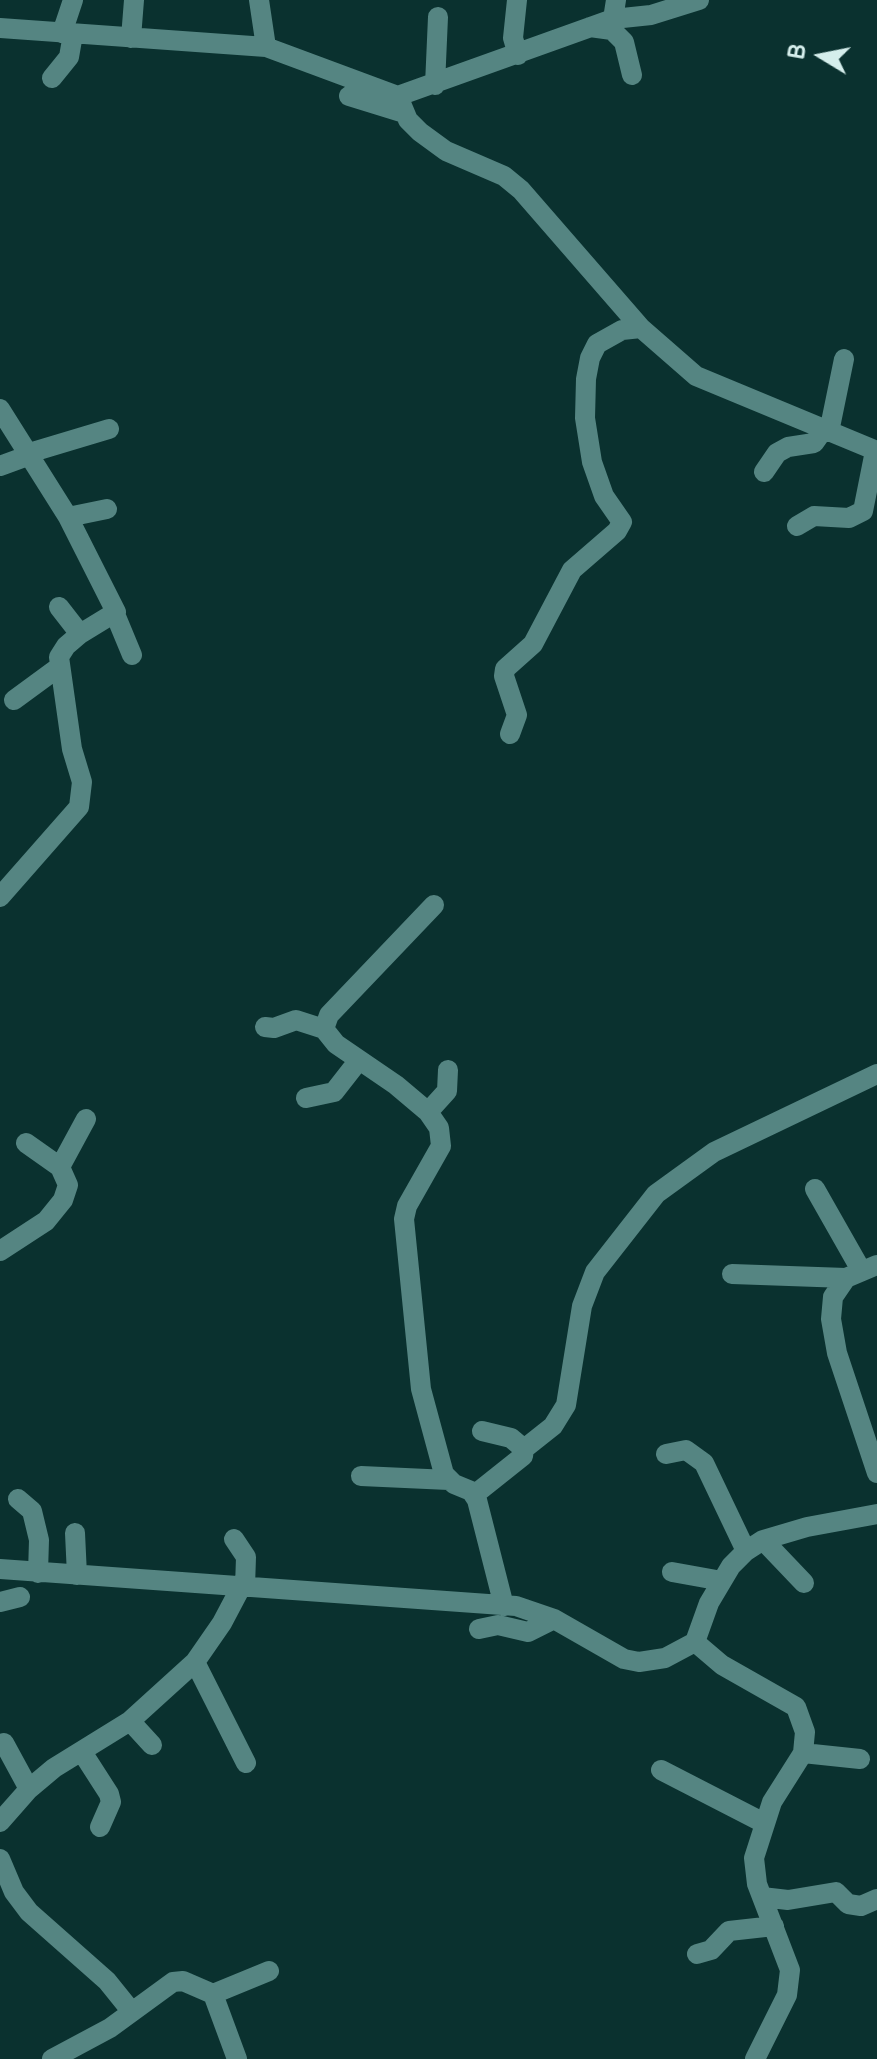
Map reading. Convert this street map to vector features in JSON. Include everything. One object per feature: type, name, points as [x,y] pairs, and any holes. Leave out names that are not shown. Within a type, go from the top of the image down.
[{"type":"street","points":[[52,78],[69,57],[68,34],[73,0]]},
{"type":"street","points":[[131,38],[134,0]]},
{"type":"street","points":[[259,0],[266,47]]},
{"type":"street","points":[[517,0],[513,38],[518,55]]},
{"type":"street","points":[[349,96],[401,105],[435,85],[590,27],[614,10],[651,15],[699,0]]},
{"type":"street","points":[[435,85],[438,17]]},
{"type":"street","points":[[590,27],[612,30],[624,42],[632,75]]},
{"type":"street","points":[[0,28],[266,47],[401,105],[420,132],[446,151],[504,176],[521,190],[641,328],[696,376],[876,451],[863,511],[849,518],[814,516],[797,526]]},
{"type":"street","points":[[510,734],[517,715],[504,676],[505,669],[533,644],[572,570],[617,531],[622,522],[604,496],[592,462],[585,418],[586,379],[590,358],[597,344],[622,330],[641,328]]},
{"type":"street","points":[[764,472],[777,453],[788,447],[814,443],[827,430],[844,359]]},
{"type":"street","points":[[0,409],[68,517],[116,607],[115,614],[132,655]]},
{"type":"street","points":[[0,466],[109,429]]},
{"type":"street","points":[[68,517],[107,509]]},
{"type":"street","points":[[59,607],[80,634]]},
{"type":"street","points":[[0,897],[72,819],[79,807],[82,782],[72,749],[59,667],[61,652],[80,634],[115,614]]},
{"type":"street","points":[[14,700],[59,667]]},
{"type":"street","points":[[324,1029],[329,1015],[434,905]]},
{"type":"street","points":[[265,1027],[274,1028],[296,1020],[324,1029],[328,1037],[428,1112],[439,1128],[441,1146],[407,1206],[405,1247],[421,1389],[433,1440],[449,1480]]},
{"type":"street","points":[[306,1098],[334,1092],[359,1060]]},
{"type":"street","points":[[428,1112],[447,1091],[448,1070]]},
{"type":"street","points":[[474,1495],[523,1456],[524,1449],[553,1426],[566,1405],[582,1306],[595,1272],[656,1194],[714,1152],[877,1074]]},
{"type":"street","points":[[60,1167],[86,1119]]},
{"type":"street","points":[[0,1251],[46,1221],[63,1200],[68,1185],[60,1167],[26,1143]]},
{"type":"street","points":[[815,1189],[861,1271]]},
{"type":"street","points":[[732,1274],[861,1271]]},
{"type":"street","points":[[861,1271],[833,1297],[833,1330],[837,1353],[877,1473]]},
{"type":"street","points":[[482,1431],[511,1438],[524,1449]]},
{"type":"street","points":[[666,1454],[686,1450],[704,1463],[754,1546],[804,1583]]},
{"type":"street","points":[[361,1476],[449,1480],[474,1495],[504,1606]]},
{"type":"street","points":[[18,1499],[32,1511],[39,1540],[38,1573]]},
{"type":"street","points":[[0,1569],[504,1606],[554,1619],[632,1662],[665,1658],[695,1642],[722,1581],[754,1546],[807,1527],[877,1514]]},
{"type":"street","points":[[75,1533],[77,1575]]},
{"type":"street","points":[[0,1822],[29,1789],[54,1768],[130,1721],[195,1662],[243,1587],[246,1557],[234,1539]]},
{"type":"street","points":[[672,1572],[722,1581]]},
{"type":"street","points":[[479,1629],[498,1625],[528,1632],[554,1619]]},
{"type":"street","points":[[695,1642],[722,1665],[796,1707],[805,1732],[803,1753],[772,1802],[754,1858],[762,1897],[790,1970],[790,1985],[755,2059]]},
{"type":"street","points":[[195,1662],[246,1763]]},
{"type":"street","points":[[130,1721],[152,1745]]},
{"type":"street","points":[[4,1743],[29,1789]]},
{"type":"street","points":[[82,1752],[111,1802],[100,1827]]},
{"type":"street","points":[[803,1753],[860,1759]]},
{"type":"street","points":[[661,1770],[764,1823]]},
{"type":"street","points":[[2,1873],[29,1912],[107,1981],[132,2012]]},
{"type":"street","points":[[762,1897],[788,1900],[836,1892],[848,1904],[861,1906],[877,1899]]},
{"type":"street","points":[[697,1954],[711,1950],[729,1931],[774,1926]]},
{"type":"street","points":[[213,1994],[269,1971]]},
{"type":"street","points":[[52,2059],[132,2012],[173,1982],[196,1983],[213,1994],[229,2055]]}]
